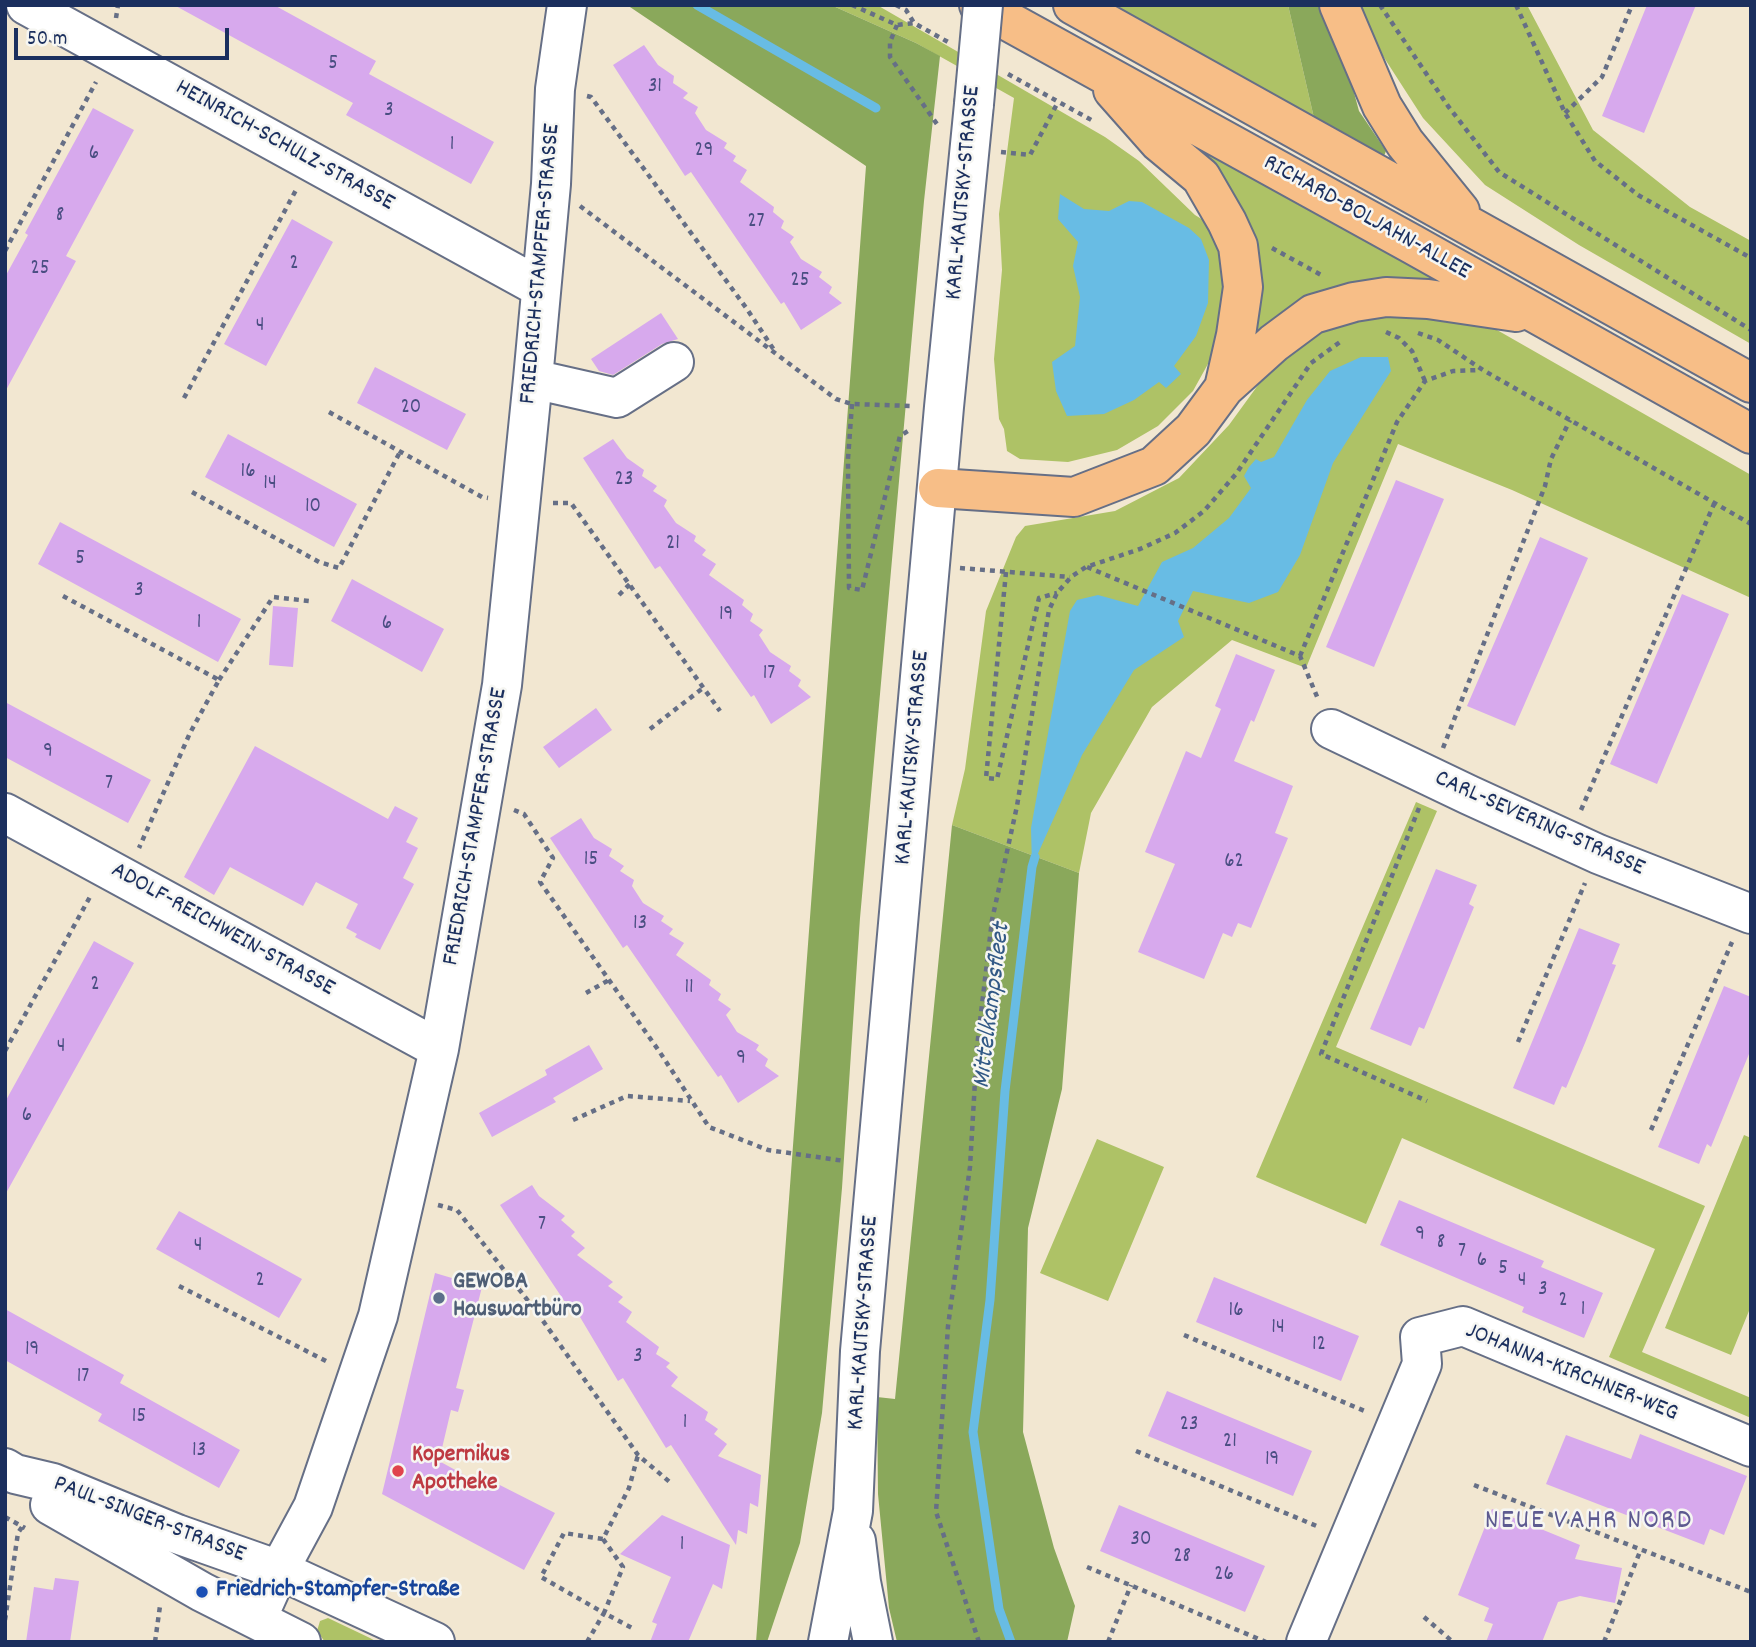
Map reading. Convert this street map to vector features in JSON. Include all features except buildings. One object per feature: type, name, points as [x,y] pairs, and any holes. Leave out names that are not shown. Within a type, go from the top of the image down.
[{"type":"main road","name":"RICHARD-BOLJAHN-ALLEE","points":[[981,5],[1751,434]]},
{"type":"main road","name":"RICHARD-BOLJAHN-ALLEE","points":[[1073,5],[1751,383]]},
{"type":"main road","points":[[1339,5],[1382,106],[1405,143],[1472,226]]},
{"type":"main road","points":[[1096,70],[1159,142],[1201,177],[1238,246],[1243,286],[1224,388]]},
{"type":"main road","points":[[938,488],[1074,497],[1154,466],[1192,430],[1224,388],[1274,343],[1313,314],[1364,314],[1386,297],[1428,299],[1539,315]]},
{"type":"street","name":"HEINRICH-SCHULZ-STRASSE","points":[[26,5],[541,288]]},
{"type":"street","name":"FRIEDRICH-STAMPFER-STRASSE","points":[[257,1619],[279,1570],[313,1507],[378,1316],[439,1049],[502,685],[551,184],[555,89],[567,5]]},
{"type":"street","name":"KARL-KAUTSKY-STRASSE","points":[[828,1642],[853,1511],[860,1351],[981,5]]},
{"type":"street","points":[[533,380],[617,398],[674,362]]},
{"type":"street","name":"CARL-SEVERING-STRASSE","points":[[1331,729],[1583,847],[1748,913]]},
{"type":"street","name":"ADOLF-REICHWEIN-STRASSE","points":[[5,813],[439,1049]]},
{"type":"street","name":"JOHANNA-KIRCHNER-WEG","points":[[1306,1642],[1422,1364],[1420,1337],[1463,1326],[1751,1447]]},
{"type":"street","name":"PAUL-SINGER-STRASSE","points":[[20,1480],[53,1483],[177,1534],[279,1570],[435,1642]]},
{"type":"street","name":"PAUL-SINGER-STRASSE","points":[[20,1480],[202,1592],[301,1642]]},
{"type":"street","name":"KARL-KAUTSKY-STRASSE","points":[[853,1511],[861,1582],[873,1642]]},
{"type":"path","points":[[5,250],[112,52],[118,5]]},
{"type":"path","points":[[852,5],[897,25],[914,23]]},
{"type":"path","points":[[896,5],[906,10],[914,23],[950,43]]},
{"type":"path","points":[[1380,5],[1448,106],[1499,172],[1751,330]]},
{"type":"path","points":[[1516,5],[1564,113],[1595,161],[1638,195],[1751,258]]},
{"type":"path","points":[[1564,113],[1602,77],[1632,5]]},
{"type":"path","points":[[897,25],[890,42],[890,58],[952,146],[1030,155],[1059,102]]},
{"type":"path","points":[[998,69],[1104,127]]},
{"type":"path","points":[[555,89],[592,97],[747,309],[776,354]]},
{"type":"path","points":[[184,398],[312,162]]},
{"type":"path","points":[[551,184],[836,400],[852,404],[944,407]]},
{"type":"path","points":[[1364,314],[1398,330]]},
{"type":"path","points":[[1364,314],[1399,338],[1412,351],[1425,381]]},
{"type":"path","points":[[1410,331],[1438,340],[1482,370],[1751,524]]},
{"type":"path","points":[[979,1642],[936,1512],[948,1325],[971,1167],[977,1046],[992,920],[1017,806],[1049,610],[1057,593],[1071,577],[1086,567],[1140,549],[1175,533],[1204,510],[1236,474],[1311,363],[1343,341]]},
{"type":"path","points":[[1300,656],[1397,422],[1425,381],[1453,371],[1482,370]]},
{"type":"path","points":[[852,404],[848,459],[849,588],[862,590],[900,436],[944,407]]},
{"type":"path","points":[[330,412],[482,497],[521,503],[571,503],[720,711]]},
{"type":"path","points":[[1427,1101],[1321,1054],[1545,486],[1551,459],[1570,420]]},
{"type":"path","points":[[192,492],[319,562],[339,568],[401,450]]},
{"type":"path","points":[[1518,1042],[1583,847],[1714,504]]},
{"type":"path","points":[[932,565],[1071,577]]},
{"type":"path","points":[[1086,567],[1300,656],[1331,729]]},
{"type":"path","points":[[1006,572],[986,778],[997,779],[1039,598],[1057,593]]},
{"type":"path","points":[[619,595],[630,584]]},
{"type":"path","points":[[63,596],[219,680]]},
{"type":"path","points":[[5,1051],[115,873],[219,680],[273,597],[309,601]]},
{"type":"path","points":[[650,729],[703,688]]},
{"type":"path","points":[[483,799],[524,814],[553,858],[540,881],[709,1127],[768,1150],[877,1166]]},
{"type":"path","points":[[1651,1130],[1748,913]]},
{"type":"path","points":[[586,993],[609,979]]},
{"type":"path","points":[[573,1121],[627,1096],[691,1101]]},
{"type":"path","points":[[407,1197],[457,1210],[536,1311],[638,1455],[672,1484]]},
{"type":"path","points":[[179,1286],[357,1377]]},
{"type":"path","points":[[1184,1335],[1397,1424]]},
{"type":"path","points":[[1136,1451],[1349,1539]]},
{"type":"path","points":[[603,1539],[629,1488],[638,1455]]},
{"type":"path","points":[[5,1620],[18,1534],[20,1480]]},
{"type":"path","points":[[1474,1485],[1751,1592]]},
{"type":"path","points":[[587,1642],[604,1613],[623,1567],[603,1539],[564,1533],[541,1577],[604,1613],[634,1629]]},
{"type":"path","points":[[1604,1642],[1641,1549]]},
{"type":"path","points":[[1087,1567],[1266,1642]]},
{"type":"path","points":[[1108,1642],[1131,1585]]},
{"type":"path","points":[[1424,1617],[1453,1642]]},
{"type":"green space","points":[[627,5],[831,5],[940,56],[924,201],[860,918],[842,1188],[822,1413],[800,1543],[767,1642],[756,1642],[866,166]]},
{"type":"green space","points":[[831,5],[877,5],[1105,137],[1139,161],[1195,215],[1218,229],[1228,267],[1214,353],[1193,391],[1158,426],[1117,450],[1068,462],[1020,459],[1007,451],[1004,429],[999,419],[994,359],[1002,270],[999,214],[1014,98],[916,43]]},
{"type":"green space","points":[[1105,5],[1288,5],[1314,118]]},
{"type":"green space","points":[[1288,5],[1330,5],[1359,111],[1386,151],[1384,156],[1314,118]]},
{"type":"green space","points":[[1360,5],[1527,5],[1593,130],[1690,207],[1751,241],[1751,344],[1579,245],[1485,185],[1423,118],[1383,56]]},
{"type":"green space","points":[[1201,145],[1446,282],[1422,285],[1242,363],[1245,336],[1197,150]]},
{"type":"green space","points":[[1350,313],[1450,313],[1497,330],[1751,475],[1751,598],[1512,490],[1398,444],[1306,668],[1232,640],[1152,707],[1091,813],[1079,873],[952,825],[965,769],[986,611],[1016,537],[1025,526],[1115,511],[1179,478],[1229,425],[1277,359]]},
{"type":"green space","points":[[1416,802],[1437,811],[1336,1047],[1705,1206],[1642,1352],[1751,1398],[1751,1418],[1609,1357],[1655,1249],[1402,1138],[1366,1224],[1256,1177]]},
{"type":"green space","points":[[952,825],[1079,873],[1062,1089],[1028,1228],[1023,1432],[1054,1548],[1075,1606],[1067,1642],[897,1642],[889,1608],[878,1494],[877,1397],[895,1399]]},
{"type":"green space","points":[[1744,1135],[1751,1138],[1751,1306],[1731,1355],[1665,1328]]},
{"type":"green space","points":[[1097,1139],[1164,1167],[1108,1301],[1040,1273]]},
{"type":"green space","points":[[328,1618],[377,1642],[325,1642],[317,1631],[320,1621]]},
{"type":"water","points":[[1060,194],[1084,209],[1109,211],[1129,201],[1142,202],[1189,228],[1201,239],[1209,260],[1208,303],[1196,336],[1174,366],[1181,374],[1166,388],[1159,382],[1134,400],[1104,414],[1067,416],[1056,391],[1052,362],[1075,346],[1080,297],[1073,266],[1078,242],[1058,219]]},
{"type":"water","points":[[1361,357],[1388,357],[1391,371],[1333,463],[1300,555],[1278,592],[1249,603],[1193,591],[1178,621],[1184,637],[1134,670],[1082,755],[1032,867],[1031,828],[1070,611],[1077,600],[1098,595],[1138,606],[1162,562],[1193,548],[1229,518],[1251,488],[1244,476],[1249,467],[1256,459],[1261,462],[1274,457],[1307,400],[1330,371]]},
{"type":"waterway","name":"Mittelkampsfleet","points":[[697,5],[876,108]]},
{"type":"waterway","name":"Mittelkampsfleet","points":[[1011,1642],[999,1609],[973,1432],[990,1300],[1005,1091],[1035,857]]},
{"type":"place","name":"GEWOBA Hauswartbüro","points":[[439,1298]]},
{"type":"place","name":"Kopernikus Apotheke","points":[[398,1471]]},
{"type":"place","name":"Friedrich-Stampfer-Straße","points":[[202,1592]]},
{"type":"district","name":"NEUE VAHR NORD","points":[[1589,1523]]}]
